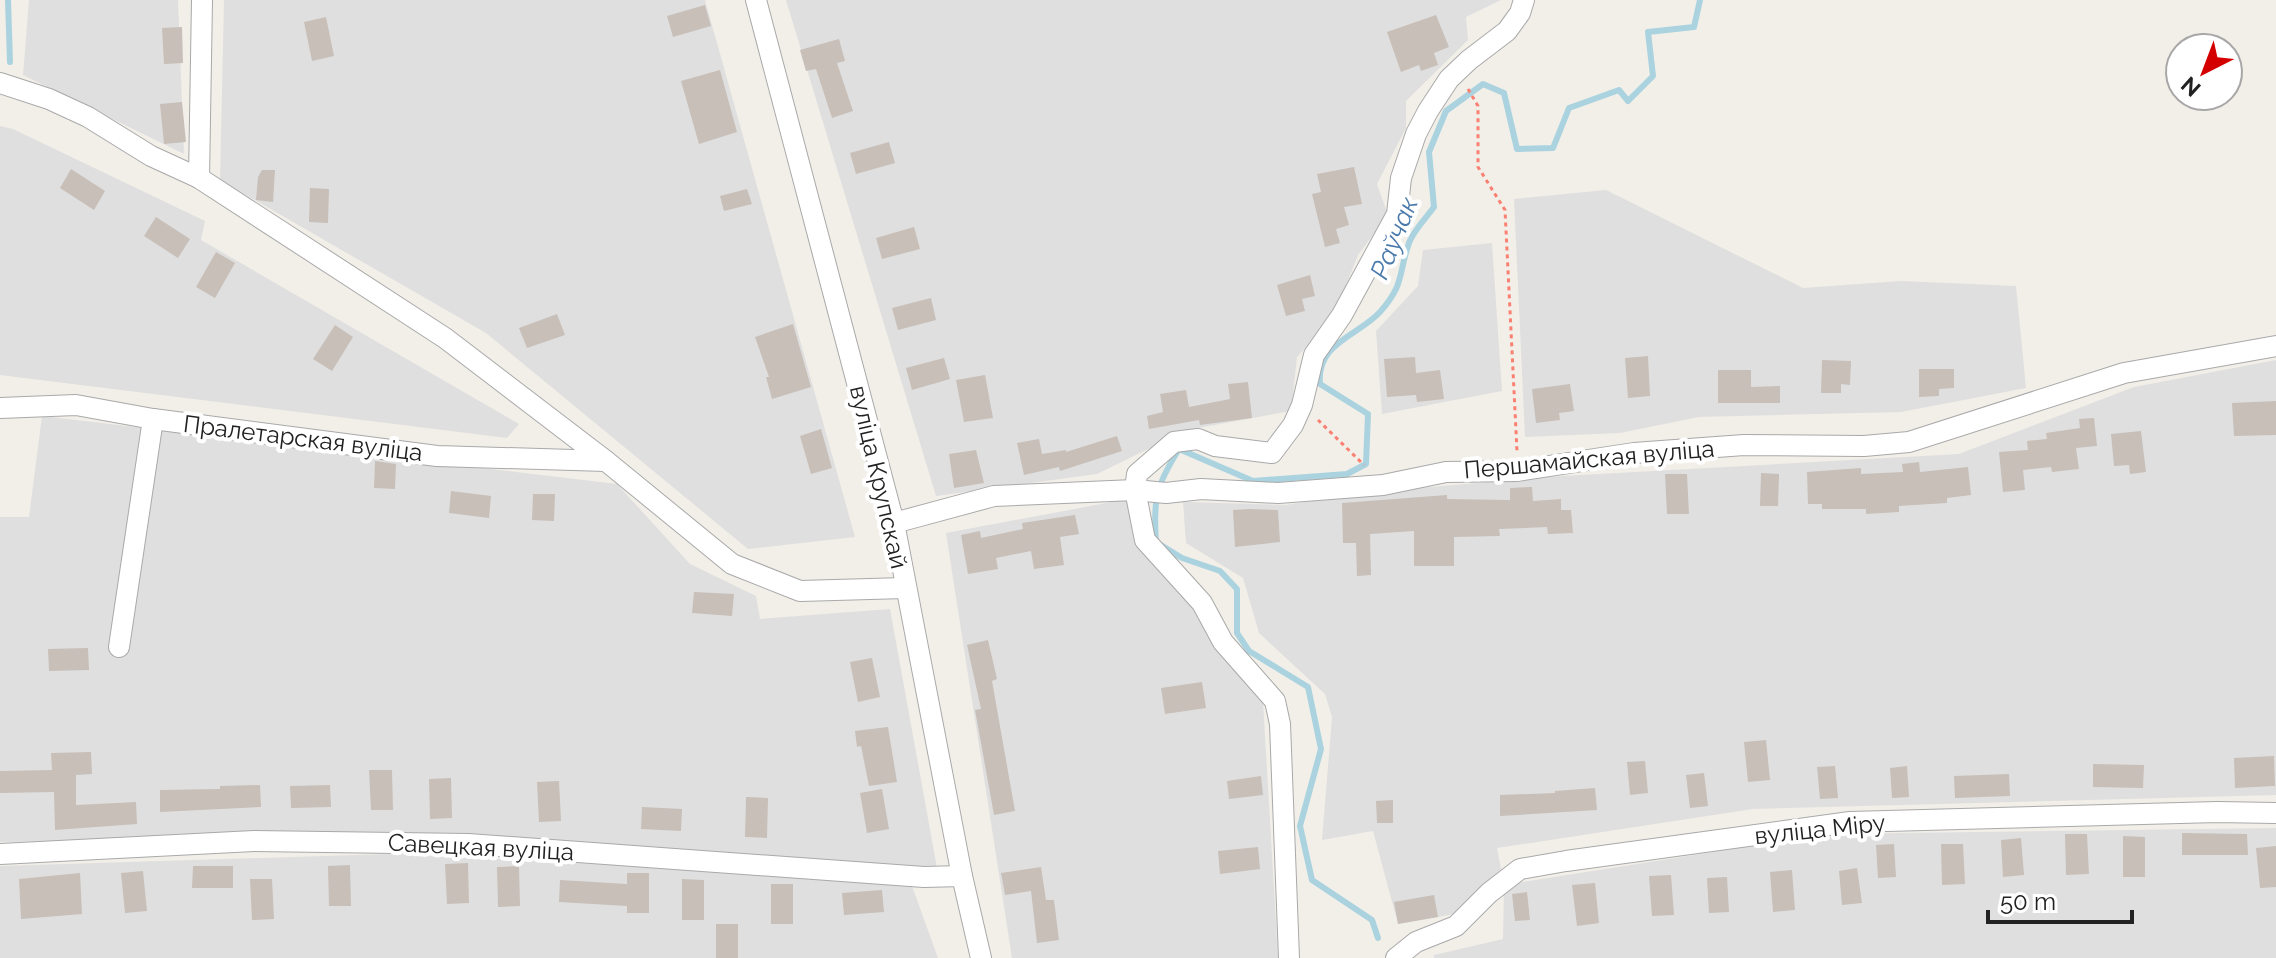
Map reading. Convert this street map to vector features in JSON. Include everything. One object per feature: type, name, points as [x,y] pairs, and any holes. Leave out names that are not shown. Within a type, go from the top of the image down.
[{"type":"street","points":[[199,178],[202,0]]},
{"type":"street","name":"вуліца Крупскай","points":[[756,0],[894,523],[962,876],[981,958]]},
{"type":"street","points":[[1289,958],[1280,724],[1275,701],[1223,642],[1202,603],[1145,540],[1149,491],[1137,474],[1174,442],[1198,439],[1215,446],[1272,453],[1293,425],[1302,405],[1314,355],[1351,301],[1397,214],[1401,178],[1416,134],[1428,111],[1449,79],[1507,31],[1520,13],[1524,0]]},
{"type":"street","points":[[0,83],[49,99],[88,117],[151,156],[199,178],[445,338],[606,461],[732,564],[800,591],[905,588]]},
{"type":"street","name":"Першамайская вуліца","points":[[894,523],[994,496],[1201,489],[1278,493],[1383,485],[1446,472],[1517,471],[1634,453],[1744,445],[1864,446],[1909,442],[2124,373],[2276,346]]},
{"type":"street","name":"Пралетарская вуліца","points":[[0,408],[76,405],[153,419],[437,456],[606,461]]},
{"type":"street","points":[[119,647],[153,419]]},
{"type":"street","name":"вуліца Міру","points":[[1396,958],[1416,942],[1456,926],[1489,893],[1520,869],[1566,861],[1850,822],[2276,813]]},
{"type":"street","name":"Савецкая вуліца","points":[[0,854],[254,841],[468,844],[924,877],[962,876]]},
{"type":"path","points":[[1464,83],[1478,106],[1478,167],[1505,210],[1517,471]]},
{"type":"path","points":[[1302,405],[1370,472]]},
{"type":"shaded area","points":[[29,0],[178,0],[184,154],[23,75]]},
{"type":"shaded area","points":[[224,0],[705,0],[855,537],[748,549],[486,333],[220,180]]},
{"type":"shaded area","points":[[786,0],[1501,0],[1466,17],[1468,40],[1406,101],[1406,128],[1377,184],[1388,215],[1358,255],[1334,316],[1297,357],[1291,411],[1187,430],[1097,474],[936,496]]},
{"type":"shaded area","points":[[0,126],[13,129],[205,221],[201,240],[519,424],[507,438],[0,375]]},
{"type":"shaded area","points":[[1606,190],[1803,288],[1901,281],[2016,286],[2026,388],[1901,412],[1699,417],[1620,433],[1525,437],[1514,199]]},
{"type":"shaded area","points":[[1492,243],[1502,391],[1382,414],[1376,331],[1418,286],[1423,250]]},
{"type":"shaded area","points":[[2276,360],[2276,795],[1753,809],[1497,848],[1501,869],[1460,913],[1398,924],[1373,831],[1322,840],[1332,717],[1325,694],[1259,633],[1243,578],[1186,543],[1183,502],[1285,505],[1373,492],[1545,477],[1959,454],[2134,387]]},
{"type":"shaded area","points":[[42,416],[617,484],[690,564],[756,596],[760,619],[890,609],[937,868],[469,835],[0,842],[0,517],[29,517]]},
{"type":"shaded area","points":[[1128,499],[1136,545],[1177,580],[1226,662],[1263,701],[1278,958],[1012,958],[946,533]]},
{"type":"shaded area","points":[[2276,828],[2276,958],[1434,958],[1434,955],[1503,939],[1504,885],[1827,834]]},
{"type":"shaded area","points":[[389,854],[599,863],[912,886],[938,958],[0,958],[0,866]]},
{"type":"building","points":[[705,5],[711,26],[673,37],[667,16]]},
{"type":"building","points":[[1436,15],[1449,47],[1434,53],[1438,65],[1421,71],[1419,65],[1401,72],[1387,32]]},
{"type":"building","points":[[326,17],[334,56],[312,61],[304,22]]},
{"type":"building","points":[[182,27],[183,63],[164,64],[162,28]]},
{"type":"building","points":[[839,39],[845,61],[837,63],[853,111],[832,118],[816,69],[806,71],[800,50]]},
{"type":"building","points":[[720,70],[737,132],[699,144],[681,81]]},
{"type":"building","points":[[182,102],[186,142],[164,144],[160,104]]},
{"type":"building","points":[[889,142],[895,163],[856,174],[850,153]]},
{"type":"building","points":[[1354,167],[1362,204],[1344,207],[1349,225],[1336,229],[1340,243],[1325,247],[1312,194],[1321,192],[1317,174]]},
{"type":"building","points":[[71,169],[105,191],[94,210],[60,188]]},
{"type":"building","points":[[262,170],[275,170],[273,202],[256,200],[258,177]]},
{"type":"building","points":[[310,188],[329,189],[328,223],[309,222]]},
{"type":"building","points":[[747,189],[752,204],[724,211],[720,196]]},
{"type":"building","points":[[156,217],[190,239],[178,258],[144,236]]},
{"type":"building","points":[[914,227],[920,249],[882,259],[876,238]]},
{"type":"building","points":[[216,252],[235,263],[215,298],[196,287]]},
{"type":"building","points":[[1310,275],[1315,296],[1302,299],[1305,311],[1286,316],[1277,285]]},
{"type":"building","points":[[931,298],[936,320],[898,330],[892,308]]},
{"type":"building","points":[[557,314],[565,335],[527,348],[519,328]]},
{"type":"building","points":[[793,324],[811,387],[772,399],[766,377],[769,377],[755,337]]},
{"type":"building","points":[[335,325],[353,337],[332,371],[313,359]]},
{"type":"building","points":[[1648,356],[1650,396],[1628,398],[1625,358]]},
{"type":"building","points":[[1415,357],[1416,373],[1440,370],[1444,399],[1417,402],[1416,395],[1387,397],[1384,359]]},
{"type":"building","points":[[944,358],[950,379],[912,390],[906,368]]},
{"type":"building","points":[[1822,360],[1851,361],[1850,385],[1841,384],[1841,393],[1821,393]]},
{"type":"building","points":[[1919,369],[1954,369],[1954,388],[1939,389],[1939,396],[1919,397]]},
{"type":"building","points":[[1718,370],[1751,370],[1751,387],[1780,386],[1780,403],[1718,403]]},
{"type":"building","points":[[985,375],[993,418],[964,422],[956,380]]},
{"type":"building","points":[[1248,382],[1252,418],[1200,425],[1199,420],[1149,429],[1147,416],[1163,412],[1160,394],[1186,390],[1189,407],[1230,399],[1228,384]]},
{"type":"building","points":[[1570,384],[1574,411],[1559,413],[1560,420],[1536,423],[1532,389]]},
{"type":"building","points":[[2276,401],[2276,435],[2234,436],[2232,403]]},
{"type":"building","points":[[2094,418],[2097,446],[2076,448],[2079,469],[2052,472],[2051,467],[2023,470],[2025,490],[2003,492],[1999,452],[2028,450],[2027,441],[2047,439],[2046,433],[2080,428],[2079,419]]},
{"type":"building","points":[[821,429],[832,468],[811,474],[800,436]]},
{"type":"building","points":[[2141,431],[2146,472],[2130,474],[2129,465],[2114,466],[2111,434]]},
{"type":"building","points":[[1117,436],[1122,451],[1060,471],[1059,467],[1024,475],[1017,443],[1039,439],[1042,454],[1066,452]]},
{"type":"building","points":[[976,450],[984,483],[954,488],[949,454]]},
{"type":"building","points":[[375,461],[396,464],[395,489],[374,488]]},
{"type":"building","points":[[1919,462],[1920,472],[1968,467],[1971,495],[1947,498],[1947,503],[1899,506],[1899,512],[1866,514],[1866,509],[1822,509],[1822,504],[1808,504],[1807,472],[1861,468],[1861,474],[1903,472],[1902,464]]},
{"type":"building","points":[[1761,473],[1779,474],[1778,506],[1760,506]]},
{"type":"building","points":[[1665,474],[1687,474],[1689,514],[1667,514]]},
{"type":"building","points":[[1532,487],[1533,501],[1561,499],[1561,510],[1571,510],[1573,533],[1548,534],[1547,527],[1499,529],[1500,536],[1454,537],[1454,566],[1414,566],[1414,531],[1370,534],[1371,575],[1357,576],[1356,543],[1343,543],[1342,503],[1447,495],[1447,499],[1510,500],[1510,488]]},
{"type":"building","points":[[451,491],[491,496],[489,518],[449,513]]},
{"type":"building","points":[[533,494],[555,494],[554,521],[532,520]]},
{"type":"building","points":[[1233,510],[1278,510],[1280,542],[1235,547]]},
{"type":"building","points":[[1075,515],[1079,534],[1060,537],[1064,565],[1034,569],[1031,551],[996,558],[998,569],[968,574],[961,535],[980,531],[981,538],[1023,529],[1022,523]]},
{"type":"building","points":[[694,592],[734,594],[732,616],[692,613]]},
{"type":"building","points":[[988,640],[997,679],[992,681],[1015,811],[994,815],[975,710],[981,709],[967,645]]},
{"type":"building","points":[[88,648],[89,670],[49,671],[48,649]]},
{"type":"building","points":[[872,658],[880,697],[858,702],[850,662]]},
{"type":"building","points":[[1202,682],[1206,708],[1165,714],[1161,688]]},
{"type":"building","points":[[888,727],[897,782],[869,786],[855,731]]},
{"type":"building","points":[[1766,740],[1770,780],[1748,782],[1744,742]]},
{"type":"building","points":[[91,752],[92,774],[76,775],[76,805],[136,802],[137,824],[55,830],[54,792],[0,793],[0,771],[52,770],[51,753]]},
{"type":"building","points":[[2274,756],[2275,786],[2235,788],[2234,758]]},
{"type":"building","points":[[1645,761],[1648,793],[1630,795],[1627,762]]},
{"type":"building","points":[[2093,764],[2144,765],[2143,788],[2093,787]]},
{"type":"building","points":[[1835,766],[1838,798],[1820,799],[1817,767]]},
{"type":"building","points":[[1907,766],[1909,797],[1892,798],[1890,768]]},
{"type":"building","points":[[369,770],[392,770],[393,810],[371,810]]},
{"type":"building","points":[[1704,773],[1708,806],[1690,808],[1686,775]]},
{"type":"building","points":[[2009,774],[2010,796],[1955,798],[1954,776]]},
{"type":"building","points":[[1261,776],[1263,795],[1229,799],[1227,781]]},
{"type":"building","points":[[451,778],[452,818],[430,819],[429,779]]},
{"type":"building","points":[[559,781],[561,821],[539,822],[537,782]]},
{"type":"building","points":[[260,785],[261,807],[160,812],[160,790]]},
{"type":"building","points":[[330,785],[331,807],[291,808],[290,786]]},
{"type":"building","points":[[1595,788],[1597,810],[1500,816],[1500,795]]},
{"type":"building","points":[[882,789],[889,829],[867,833],[860,793]]},
{"type":"building","points":[[746,797],[768,798],[767,838],[745,837]]},
{"type":"building","points":[[1393,800],[1393,823],[1377,823],[1376,801]]},
{"type":"building","points":[[642,807],[682,809],[681,831],[641,829]]},
{"type":"building","points":[[2182,833],[2247,834],[2248,855],[2182,855]]},
{"type":"building","points":[[2065,834],[2087,834],[2089,874],[2066,875]]},
{"type":"building","points":[[2123,836],[2145,837],[2145,877],[2123,877]]},
{"type":"building","points":[[2021,838],[2024,875],[2003,877],[2001,840]]},
{"type":"building","points":[[1894,844],[1896,877],[1878,878],[1876,845]]},
{"type":"building","points":[[1941,844],[1963,844],[1965,884],[1942,885]]},
{"type":"building","points":[[2276,846],[2276,887],[2260,888],[2256,848]]},
{"type":"building","points":[[1258,847],[1260,869],[1220,874],[1218,851]]},
{"type":"building","points":[[468,863],[469,903],[447,904],[445,864]]},
{"type":"building","points":[[350,865],[351,906],[329,906],[328,866]]},
{"type":"building","points":[[193,866],[233,866],[233,888],[192,888]]},
{"type":"building","points":[[519,866],[520,906],[498,907],[497,867]]},
{"type":"building","points":[[1041,867],[1046,900],[1054,900],[1059,940],[1037,943],[1031,891],[1005,895],[1001,873]]},
{"type":"building","points":[[1857,868],[1862,903],[1842,905],[1839,871]]},
{"type":"building","points":[[1792,870],[1795,910],[1773,912],[1770,872]]},
{"type":"building","points":[[143,871],[147,911],[125,913],[121,873]]},
{"type":"building","points":[[80,873],[82,914],[21,919],[19,879]]},
{"type":"building","points":[[627,873],[649,873],[649,913],[627,913],[627,906],[559,902],[560,880],[627,884]]},
{"type":"building","points":[[1671,875],[1674,915],[1652,916],[1649,876]]},
{"type":"building","points":[[1727,877],[1729,912],[1709,913],[1707,878]]},
{"type":"building","points":[[250,879],[272,879],[274,919],[252,920]]},
{"type":"building","points":[[682,879],[704,880],[704,920],[682,920]]},
{"type":"building","points":[[1595,883],[1599,923],[1577,926],[1572,885]]},
{"type":"building","points":[[771,884],[793,884],[793,924],[771,924]]},
{"type":"building","points":[[882,890],[884,912],[844,915],[842,893]]},
{"type":"building","points":[[1527,892],[1530,920],[1515,921],[1512,894]]},
{"type":"building","points":[[1434,895],[1438,917],[1398,924],[1394,902]]},
{"type":"building","points":[[716,924],[738,924],[738,958],[716,958]]},
{"type":"waterway","points":[[8,0],[10,62]]},
{"type":"waterway","name":"Раўчак","points":[[1378,938],[1372,920],[1312,880],[1300,826],[1321,749],[1308,687],[1249,651],[1237,633],[1237,589],[1220,571],[1182,558],[1156,542],[1155,514],[1161,483],[1179,449],[1253,481],[1347,474],[1366,464],[1368,414],[1320,384],[1321,370],[1331,350],[1371,320],[1394,294],[1411,238],[1434,207],[1429,152],[1446,111],[1483,84],[1504,93],[1517,149],[1553,148],[1569,108],[1619,90],[1628,101],[1653,76],[1648,32],[1694,27],[1700,0]]}]
